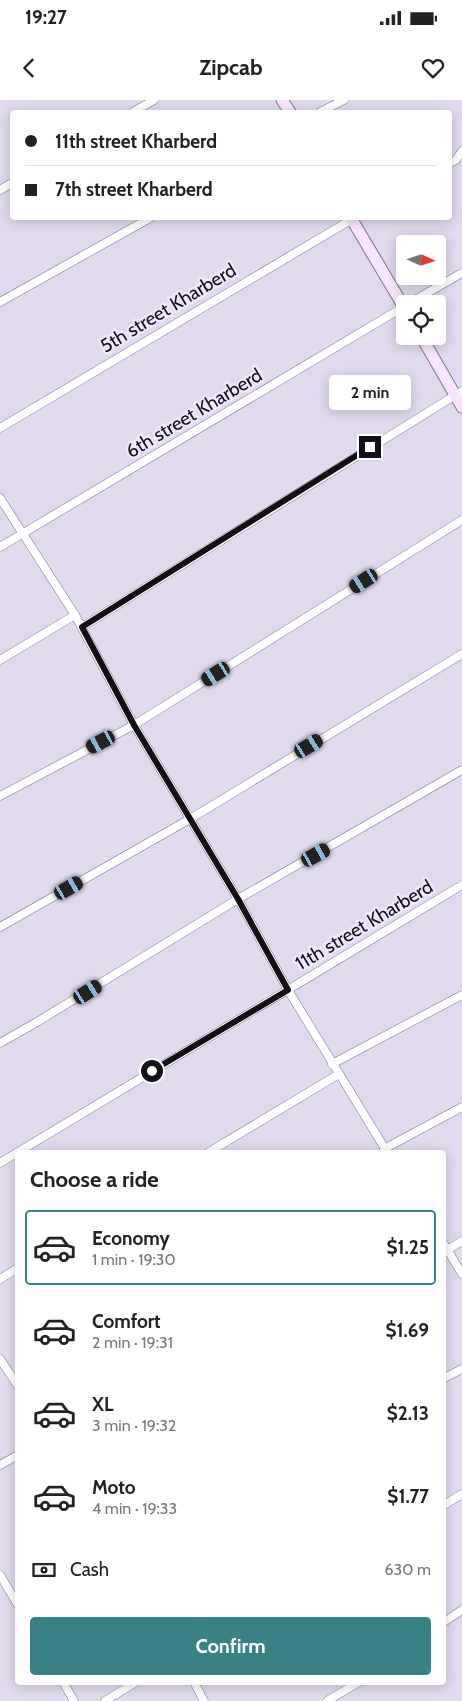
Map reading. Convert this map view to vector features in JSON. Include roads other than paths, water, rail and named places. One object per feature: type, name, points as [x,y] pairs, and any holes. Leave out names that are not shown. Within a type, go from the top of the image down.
[{"type":"street","points":[[136,110],[154,100]]},
{"type":"street","points":[[324,110],[344,100]]},
{"type":"street","points":[[452,162],[456,160],[462,151]]},
{"type":"street","points":[[0,302],[146,220]]},
{"type":"street","name":"5th street Kharberd","points":[[0,428],[349,220]]},
{"type":"street","points":[[353,220],[398,295]]},
{"type":"street","name":"6th street Kharberd","points":[[424,295],[462,273]]},
{"type":"street","name":"6th street Kharberd","points":[[0,547],[396,311]]},
{"type":"street","points":[[427,345],[459,392],[462,406]]},
{"type":"street","points":[[82,627],[459,392]]},
{"type":"street","points":[[0,498],[75,615],[134,725],[238,899],[288,990],[385,1150],[462,1107]]},
{"type":"street","points":[[0,796],[134,725],[462,520]]},
{"type":"street","points":[[0,660],[75,615]]},
{"type":"street","points":[[0,927],[190,818],[462,654]]},
{"type":"street","points":[[0,1043],[238,899],[462,770]]},
{"type":"street","name":"11th street Kharberd","points":[[22,1150],[462,885]]},
{"type":"street","points":[[332,1064],[462,995]]},
{"type":"street","points":[[212,1150],[339,1074]]},
{"type":"street","name":"11th street Kharberd","points":[[0,1163],[15,1154]]},
{"type":"street","points":[[446,1249],[462,1241]]},
{"type":"street","points":[[446,1250],[462,1274]]},
{"type":"street","points":[[0,1279],[15,1270]]},
{"type":"street","points":[[0,1359],[15,1383]]},
{"type":"street","points":[[446,1377],[462,1369]]},
{"type":"street","points":[[0,1465],[15,1457]]},
{"type":"street","points":[[446,1504],[462,1494]]},
{"type":"street","points":[[0,1575],[15,1600]]},
{"type":"street","points":[[446,1621],[462,1610]]},
{"type":"street","points":[[66,1685],[74,1701]]},
{"type":"street","points":[[105,1701],[131,1685]]},
{"type":"street","points":[[196,1685],[204,1701]]},
{"type":"street","points":[[327,1701],[354,1685]]}]
